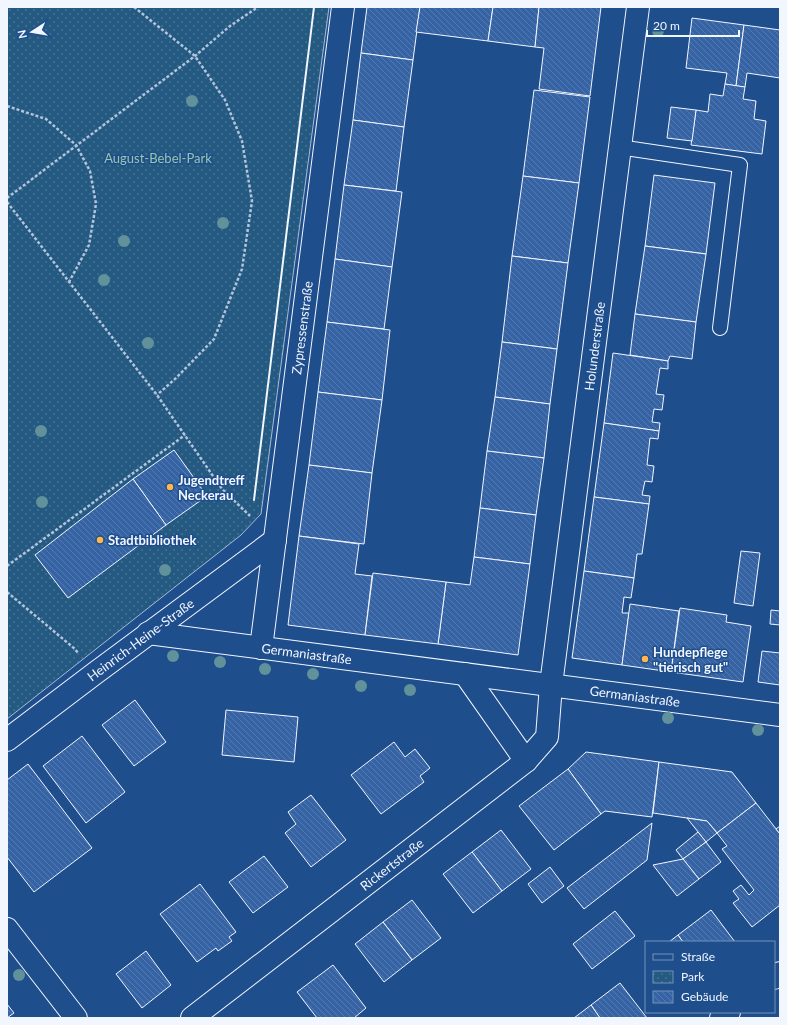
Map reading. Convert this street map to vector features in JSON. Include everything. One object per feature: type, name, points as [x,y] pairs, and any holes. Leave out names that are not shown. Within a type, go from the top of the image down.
[{"type":"street","name":"Zypressenstraße","points":[[261,648],[343,7]]},
{"type":"street","name":"Holunderstraße","points":[[550,685],[638,7]]},
{"type":"street","name":"Heinrich-Heine-Straße","points":[[7,740],[148,633],[275,540]]},
{"type":"street","name":"Germaniastraße","points":[[148,633],[780,715]]},
{"type":"street","points":[[465,674],[526,761]]},
{"type":"street","name":"Rickertstraße","points":[[192,1018],[526,761],[547,737],[550,685]]},
{"type":"street","points":[[7,929],[76,1018]]},
{"type":"lane","points":[[619,147],[740,165],[720,328]]},
{"type":"path","points":[[134,7],[195,56],[224,100],[242,141],[252,201],[242,269],[214,339],[157,395]]},
{"type":"path","points":[[7,198],[195,56],[230,26],[258,7]]},
{"type":"path","points":[[7,106],[46,119],[76,145],[90,170],[96,204],[89,245],[69,282]]},
{"type":"path","points":[[7,202],[157,395],[222,489],[275,540]]},
{"type":"path","points":[[7,566],[185,435]]},
{"type":"path","points":[[7,592],[75,648],[94,674]]},
{"type":"green space","name":"August-Bebel-Park","points":[[7,7],[329,7],[261,514],[241,535],[7,719]]},
{"type":"building","points":[[367,7],[420,7],[413,60],[361,53]]},
{"type":"building","points":[[420,7],[493,7],[488,41],[416,32]]},
{"type":"building","points":[[493,7],[539,7],[535,47],[488,41]]},
{"type":"building","points":[[539,7],[601,7],[590,96],[539,89],[544,48],[535,47]]},
{"type":"building","points":[[692,18],[744,25],[736,86],[725,84],[727,73],[686,68]]},
{"type":"building","points":[[744,25],[780,30],[780,78],[747,73],[745,87],[736,86]]},
{"type":"building","points":[[361,53],[413,60],[404,127],[353,120]]},
{"type":"building","points":[[725,84],[745,87],[743,99],[756,101],[754,119],[766,121],[762,154],[691,145],[696,110],[708,112],[710,94],[723,96]]},
{"type":"building","points":[[534,90],[590,97],[579,183],[523,176]]},
{"type":"building","points":[[671,107],[696,110],[692,141],[667,138]]},
{"type":"building","points":[[353,120],[404,127],[396,191],[344,185]]},
{"type":"building","points":[[654,175],[715,183],[706,254],[645,246]]},
{"type":"building","points":[[523,176],[579,183],[568,263],[512,256]]},
{"type":"building","points":[[344,185],[402,192],[392,267],[335,259]]},
{"type":"building","points":[[645,246],[706,254],[696,322],[635,314]]},
{"type":"building","points":[[512,256],[568,263],[557,349],[502,342]]},
{"type":"building","points":[[335,259],[392,267],[384,329],[327,322]]},
{"type":"building","points":[[635,314],[696,322],[692,359],[670,356],[668,361],[630,355]]},
{"type":"building","points":[[327,322],[390,330],[382,400],[318,392]]},
{"type":"building","points":[[502,342],[557,349],[550,404],[495,397]]},
{"type":"building","points":[[613,353],[668,361],[668,369],[660,368],[656,394],[664,395],[662,410],[654,409],[652,422],[660,423],[659,431],[604,423]]},
{"type":"building","points":[[318,392],[382,400],[372,473],[309,465]]},
{"type":"building","points":[[495,397],[550,404],[544,458],[487,451]]},
{"type":"building","points":[[604,423],[659,431],[658,439],[650,438],[647,465],[654,466],[652,482],[645,481],[642,495],[650,496],[649,504],[594,497]]},
{"type":"building","name":"Jugendtreff Neckerau","points":[[174,450],[207,496],[166,525],[133,479]]},
{"type":"building","points":[[487,451],[544,458],[536,515],[480,508]]},
{"type":"building","points":[[309,465],[372,473],[364,544],[299,536]]},
{"type":"building","name":"Stadtbibliothek","points":[[133,479],[166,525],[68,598],[35,555]]},
{"type":"building","points":[[594,497],[649,504],[642,554],[637,554],[634,578],[584,571]]},
{"type":"building","points":[[480,508],[536,515],[530,564],[474,557]]},
{"type":"building","points":[[299,536],[359,544],[355,574],[372,576],[365,635],[288,625]]},
{"type":"building","points":[[741,551],[760,553],[753,606],[734,603]]},
{"type":"building","points":[[474,557],[530,564],[518,655],[438,644],[446,582],[470,585]]},
{"type":"building","points":[[584,571],[634,578],[631,598],[624,597],[622,613],[629,613],[622,665],[572,658]]},
{"type":"building","points":[[373,573],[446,582],[438,644],[365,635]]},
{"type":"building","points":[[630,604],[679,611],[671,672],[622,665]]},
{"type":"building","points":[[680,608],[727,615],[726,622],[751,626],[743,682],[671,672]]},
{"type":"building","points":[[771,610],[780,611],[780,625],[770,624]]},
{"type":"building","points":[[762,651],[780,653],[780,685],[758,682]]},
{"type":"building","points":[[135,700],[166,742],[134,766],[102,725]]},
{"type":"building","points":[[226,710],[298,717],[294,762],[222,755]]},
{"type":"building","points":[[82,736],[125,792],[86,823],[43,766]]},
{"type":"building","points":[[394,742],[405,757],[415,749],[430,768],[420,776],[424,782],[381,814],[351,775]]},
{"type":"building","points":[[586,752],[659,762],[652,817],[605,811],[601,814],[568,769]]},
{"type":"building","points":[[659,762],[732,772],[756,803],[717,833],[707,821],[653,813]]},
{"type":"building","points":[[28,764],[92,848],[34,892],[7,857],[7,780]]},
{"type":"building","points":[[568,769],[601,814],[554,850],[519,806]]},
{"type":"building","points":[[311,795],[346,840],[311,867],[285,833],[296,824],[288,812]]},
{"type":"building","points":[[756,803],[780,834],[780,905],[752,927],[733,903],[739,899],[733,891],[741,885],[749,895],[754,890],[722,849],[727,846],[717,833]]},
{"type":"building","points":[[687,818],[707,821],[717,833],[706,842]]},
{"type":"building","points":[[652,823],[647,860],[584,909],[567,888]]},
{"type":"building","points":[[780,826],[780,834],[776,829]]},
{"type":"building","points":[[501,830],[531,869],[502,891],[472,852]]},
{"type":"building","points":[[698,832],[706,842],[683,859],[676,850]]},
{"type":"building","points":[[706,842],[721,862],[699,879],[683,859]]},
{"type":"building","points":[[472,852],[502,891],[473,913],[443,874]]},
{"type":"building","points":[[264,856],[288,887],[253,913],[229,882]]},
{"type":"building","points":[[683,859],[699,879],[677,896],[653,865]]},
{"type":"building","points":[[550,867],[564,886],[542,903],[528,884]]},
{"type":"building","points":[[200,884],[236,932],[229,937],[232,941],[218,951],[216,948],[197,962],[160,914]]},
{"type":"building","points":[[412,900],[441,938],[412,960],[383,922]]},
{"type":"building","points":[[711,910],[734,941],[682,941],[678,935]]},
{"type":"building","points":[[615,911],[635,936],[592,969],[573,944]]},
{"type":"building","points":[[383,922],[412,960],[384,982],[355,944]]},
{"type":"building","points":[[678,935],[682,941],[670,941]]},
{"type":"building","points":[[146,951],[171,985],[142,1008],[116,974]]},
{"type":"building","points":[[333,965],[366,1008],[354,1018],[317,1018],[297,992]]},
{"type":"building","points":[[620,983],[647,1018],[600,1018],[591,1005]]},
{"type":"building","points":[[7,1004],[14,1013],[7,1018]]},
{"type":"building","points":[[591,1005],[600,1018],[574,1018]]},
{"type":"wall","points":[[254,500],[314,7]]},
{"type":"place","name":"Jugendtreff Neckerau","points":[[170,487]]},
{"type":"place","name":"Stadtbibliothek","points":[[100,540]]},
{"type":"place","name":"Hundepflege \"tierisch gut\"","points":[[645,659]]}]
